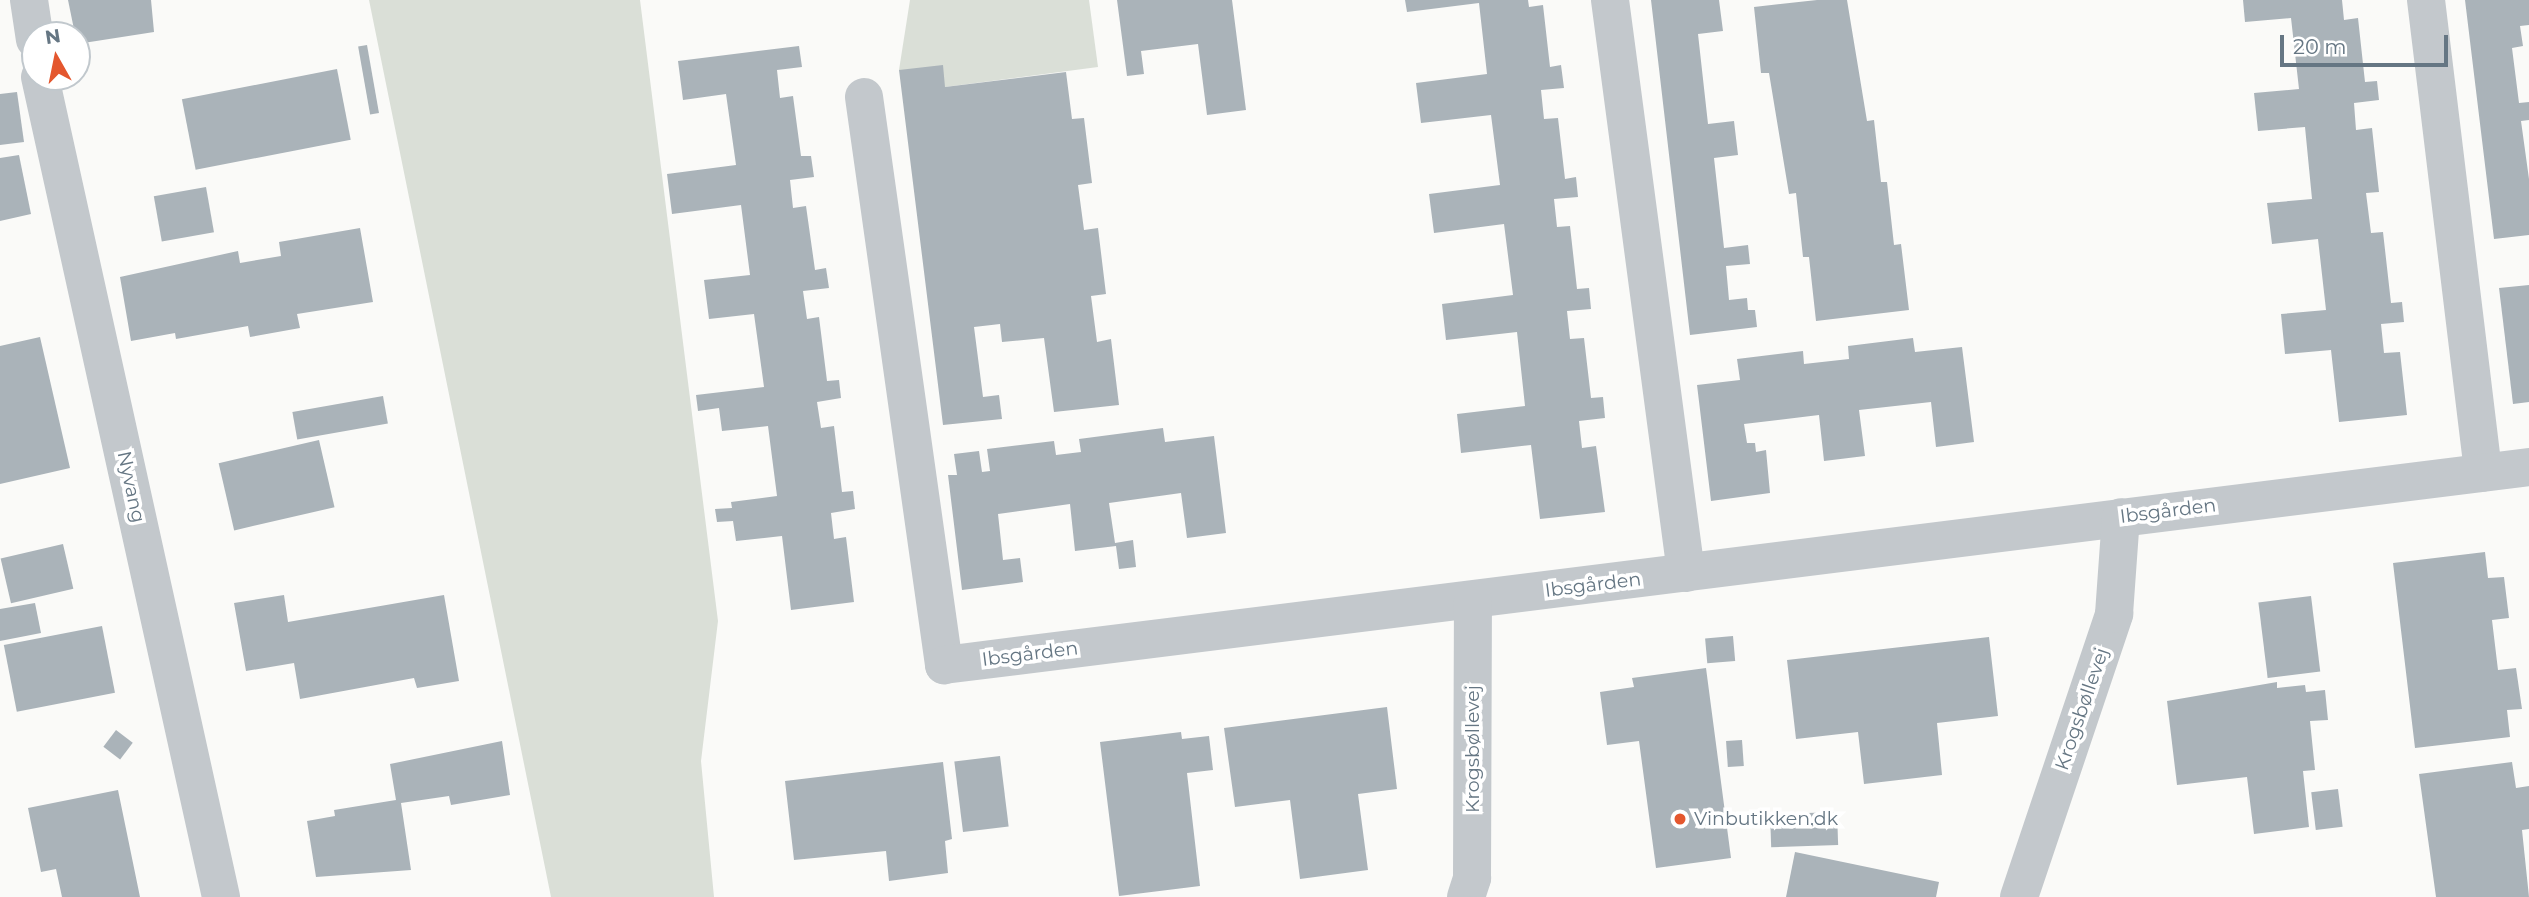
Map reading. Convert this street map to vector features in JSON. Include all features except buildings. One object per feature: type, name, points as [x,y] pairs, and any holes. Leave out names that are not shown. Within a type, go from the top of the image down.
[{"type":"street","points":[[29,0],[32,21]]},
{"type":"street","points":[[1610,0],[1686,573]]},
{"type":"street","points":[[2426,0],[2483,473]]},
{"type":"street","name":"Nyvang","points":[[43,91],[221,897]]},
{"type":"street","name":"Ibsgården","points":[[864,97],[944,664],[2529,467]]},
{"type":"street","name":"Krogsbøllevej","points":[[2019,897],[2114,614],[2121,517]]},
{"type":"street","name":"Krogsbøllevej","points":[[1466,897],[1472,878],[1473,600]]},
{"type":"shaded area","points":[[369,0],[640,0],[718,621],[701,761],[714,897],[551,897]]},
{"type":"shaded area","points":[[910,0],[1089,0],[1098,67],[945,87],[899,70]]},
{"type":"place","name":"Vinbutikken.dk","points":[[1680,819]]}]
